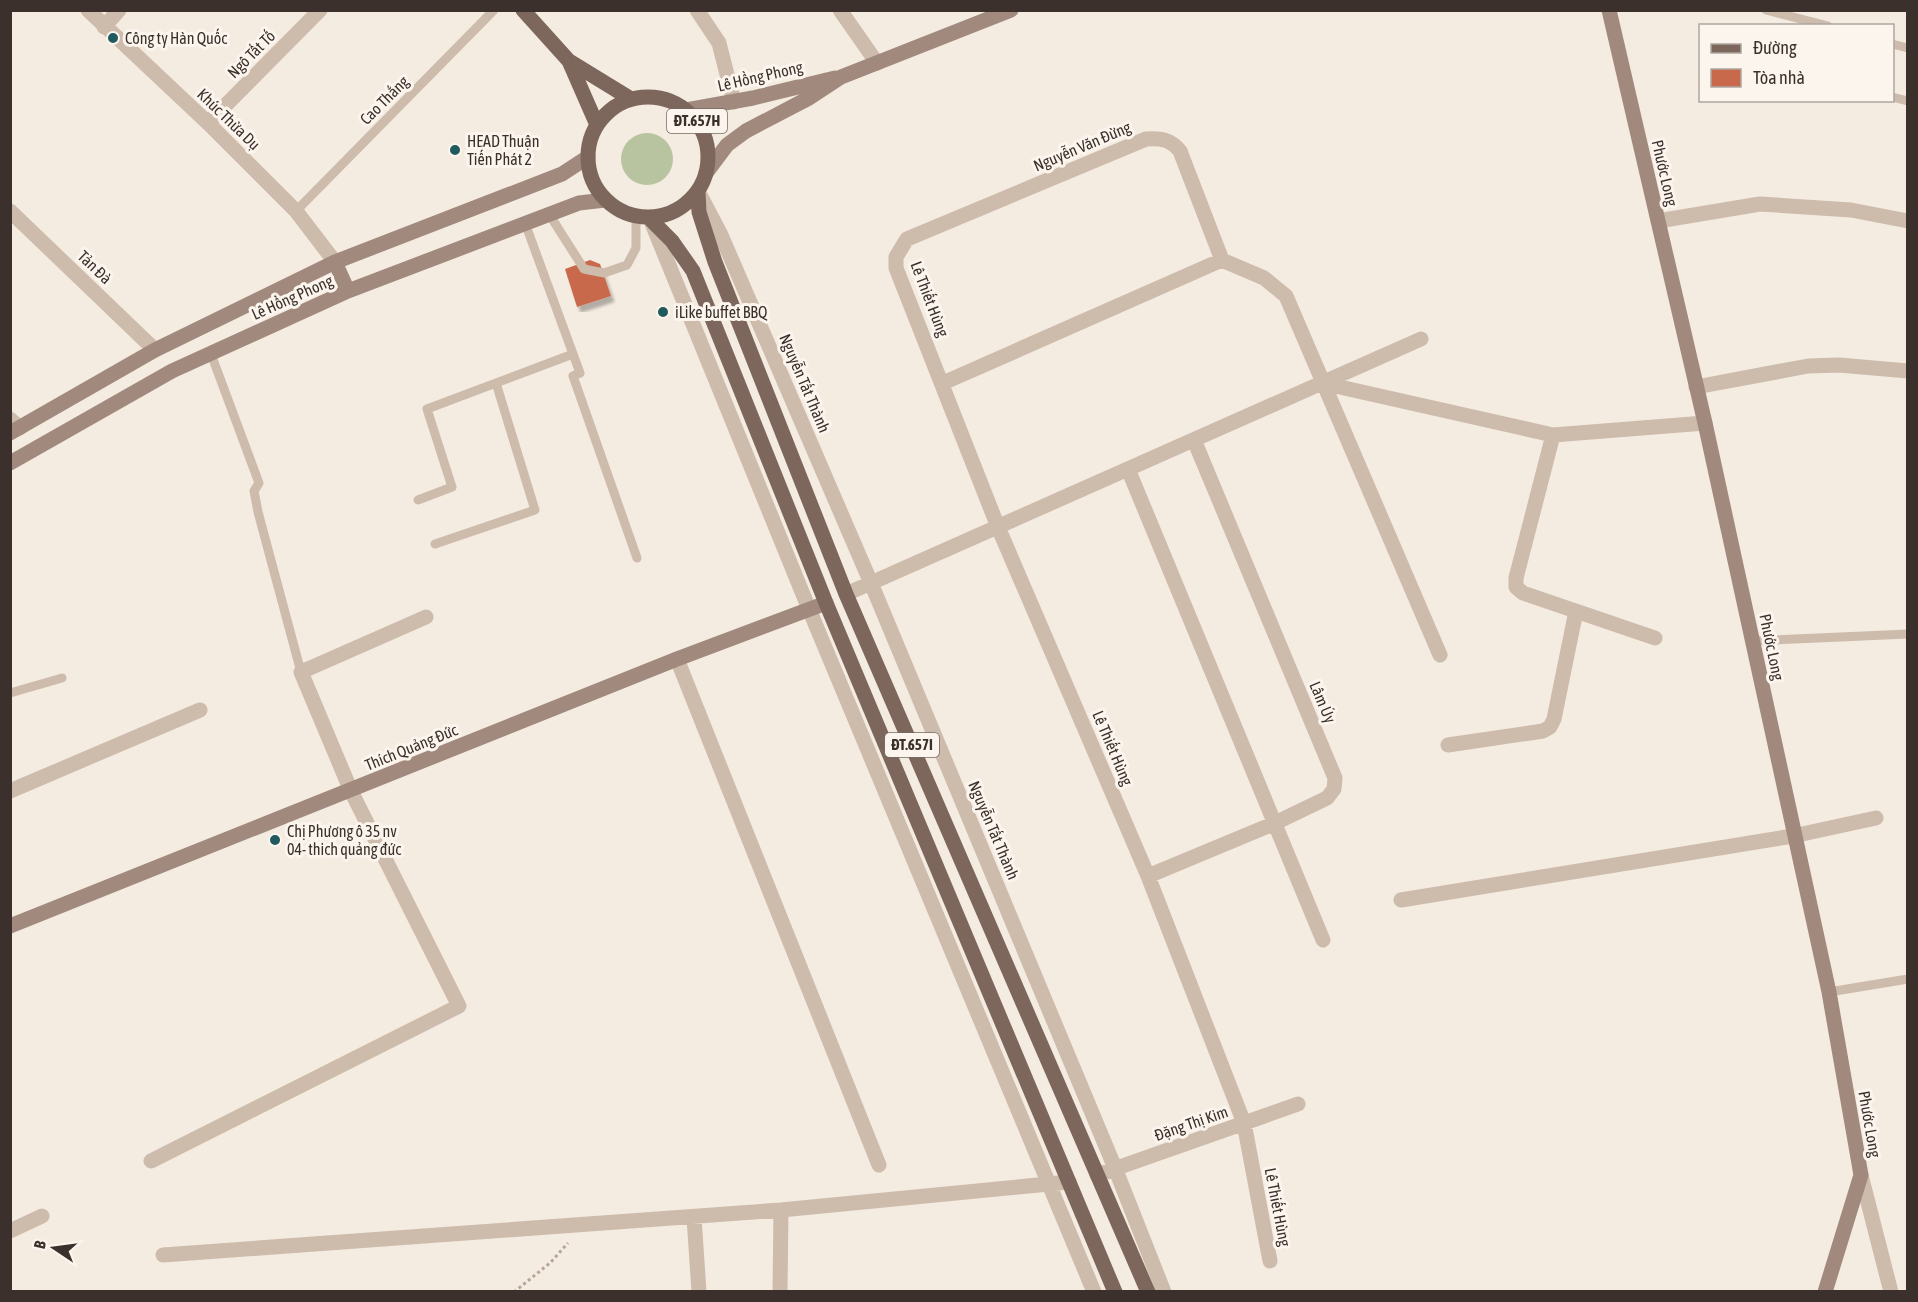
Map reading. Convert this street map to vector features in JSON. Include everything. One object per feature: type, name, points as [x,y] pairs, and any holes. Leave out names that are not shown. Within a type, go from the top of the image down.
[{"type":"main road","points":[[523,10],[569,61],[631,99]]},
{"type":"main road","points":[[569,61],[597,125],[590,140],[588,157],[596,188],[605,200],[618,210],[643,217]]},
{"type":"main road","name":"ĐT.657H","points":[[597,125],[606,113],[631,99],[660,98],[686,110],[698,123],[706,138],[709,156],[706,173],[698,191],[685,205],[668,214],[643,217]]},
{"type":"main road","name":"ĐT.657I","points":[[698,191],[699,212],[715,262],[846,594],[1148,1292]]},
{"type":"main road","name":"ĐT.657I","points":[[643,217],[672,241],[693,271],[826,603],[1115,1292]]},
{"type":"main road","points":[[826,603],[846,594]]},
{"type":"street","name":"Khúc Thừa Dụ","points":[[88,10],[208,123],[296,211],[335,262]]},
{"type":"street","points":[[104,27],[119,10]]},
{"type":"street","name":"Ngô Tất Tố","points":[[208,123],[320,10]]},
{"type":"street","points":[[697,10],[719,43],[734,102]]},
{"type":"street","points":[[840,10],[877,63]]},
{"type":"street","name":"Lê Hồng Phong","points":[[686,110],[734,102],[841,77],[1011,10]]},
{"type":"street","name":"Phước Long","points":[[1609,10],[1705,423],[1828,992],[1861,1174],[1825,1292]]},
{"type":"street","name":"Lê Hồng Phong","points":[[706,173],[727,145],[746,131],[809,98],[841,77]]},
{"type":"street","name":"Nguyễn Văn Đừng","points":[[896,257],[907,239],[1146,139],[1159,138],[1172,141],[1180,151],[1222,260]]},
{"type":"street","name":"Lê Hồng Phong","points":[[14,427],[155,350],[335,262],[562,174],[588,157]]},
{"type":"street","name":"Nguyễn Tất Thành","points":[[698,191],[721,235],[871,583],[1115,1168],[1164,1292]]},
{"type":"street","name":"Lê Hồng Phong","points":[[10,464],[162,376],[348,291],[579,202],[605,200]]},
{"type":"street","points":[[1658,220],[1760,204],[1841,209],[1908,221]]},
{"type":"street","name":"Tản Đà","points":[[10,211],[155,350]]},
{"type":"street","points":[[643,217],[1094,1292]]},
{"type":"street","name":"Lê Thiết Hùng","points":[[896,257],[897,268],[998,526],[1148,876],[1244,1123],[1270,1262]]},
{"type":"street","points":[[943,383],[1222,260],[1264,278],[1286,296],[1440,655]]},
{"type":"street","points":[[335,262],[348,291]]},
{"type":"street","points":[[846,594],[1421,339]]},
{"type":"street","points":[[1696,387],[1808,366],[1839,365],[1908,371]]},
{"type":"street","points":[[1322,383],[1553,435],[1705,423]]},
{"type":"street","points":[[1553,435],[1516,578],[1516,588],[1522,593],[1654,638]]},
{"type":"street","name":"Lâm Úy","points":[[1148,876],[1275,823],[1327,798],[1334,789],[1335,778],[1194,440]]},
{"type":"street","points":[[1128,469],[1323,940]]},
{"type":"street","name":"Thích Quảng Đức","points":[[10,926],[677,659],[826,603]]},
{"type":"street","points":[[1448,745],[1543,731],[1550,727],[1554,719],[1576,611]]},
{"type":"street","points":[[151,1161],[459,1006],[351,791],[301,672],[426,617]]},
{"type":"street","points":[[677,659],[879,1165]]},
{"type":"street","points":[[10,790],[200,710]]},
{"type":"street","points":[[1401,900],[1793,836],[1876,818]]},
{"type":"street","name":"Đặng Thị Kim","points":[[1097,1175],[1298,1104]]},
{"type":"street","points":[[1861,1174],[1891,1292]]},
{"type":"street","points":[[163,1256],[781,1210],[1069,1182]]},
{"type":"street","points":[[780,1292],[781,1210]]},
{"type":"street","points":[[10,1231],[42,1216]]},
{"type":"street","points":[[694,1217],[699,1292]]},
{"type":"lane","name":"Cao Thắng","points":[[296,211],[494,10]]},
{"type":"lane","points":[[1766,10],[1821,24]]},
{"type":"lane","points":[[1789,24],[1790,15]]},
{"type":"lane","points":[[549,214],[584,269],[604,273],[627,265],[636,248],[643,217]]},
{"type":"lane","points":[[525,224],[580,373],[573,376],[637,558]]},
{"type":"lane","points":[[211,354],[259,483],[254,491],[258,512],[301,672]]},
{"type":"lane","points":[[418,500],[452,487],[427,409],[573,354]]},
{"type":"lane","points":[[435,544],[535,510],[496,384]]},
{"type":"lane","points":[[1752,641],[1908,634]]},
{"type":"lane","points":[[10,693],[62,678]]},
{"type":"lane","points":[[1828,992],[1908,979]]},
{"type":"path","points":[[513,1292],[550,1263],[584,1225]]},
{"type":"green space","points":[[647,133],[657,135],[665,141],[671,149],[673,159],[671,169],[665,177],[657,183],[647,185],[637,183],[629,177],[623,169],[621,159],[623,149],[629,141],[637,135]]},
{"type":"building","points":[[590,260],[600,264],[611,296],[577,307],[565,269]]},
{"type":"place","name":"Công ty Hàn Quốc","points":[[113,38]]},
{"type":"place","name":"HEAD Thuận Tiến Phát 2","points":[[455,150]]},
{"type":"place","name":"iLike buffet BBQ","points":[[663,312]]},
{"type":"place","name":"Chị Phương ô 35 nv 04- thich quảng đức","points":[[275,840]]}]
